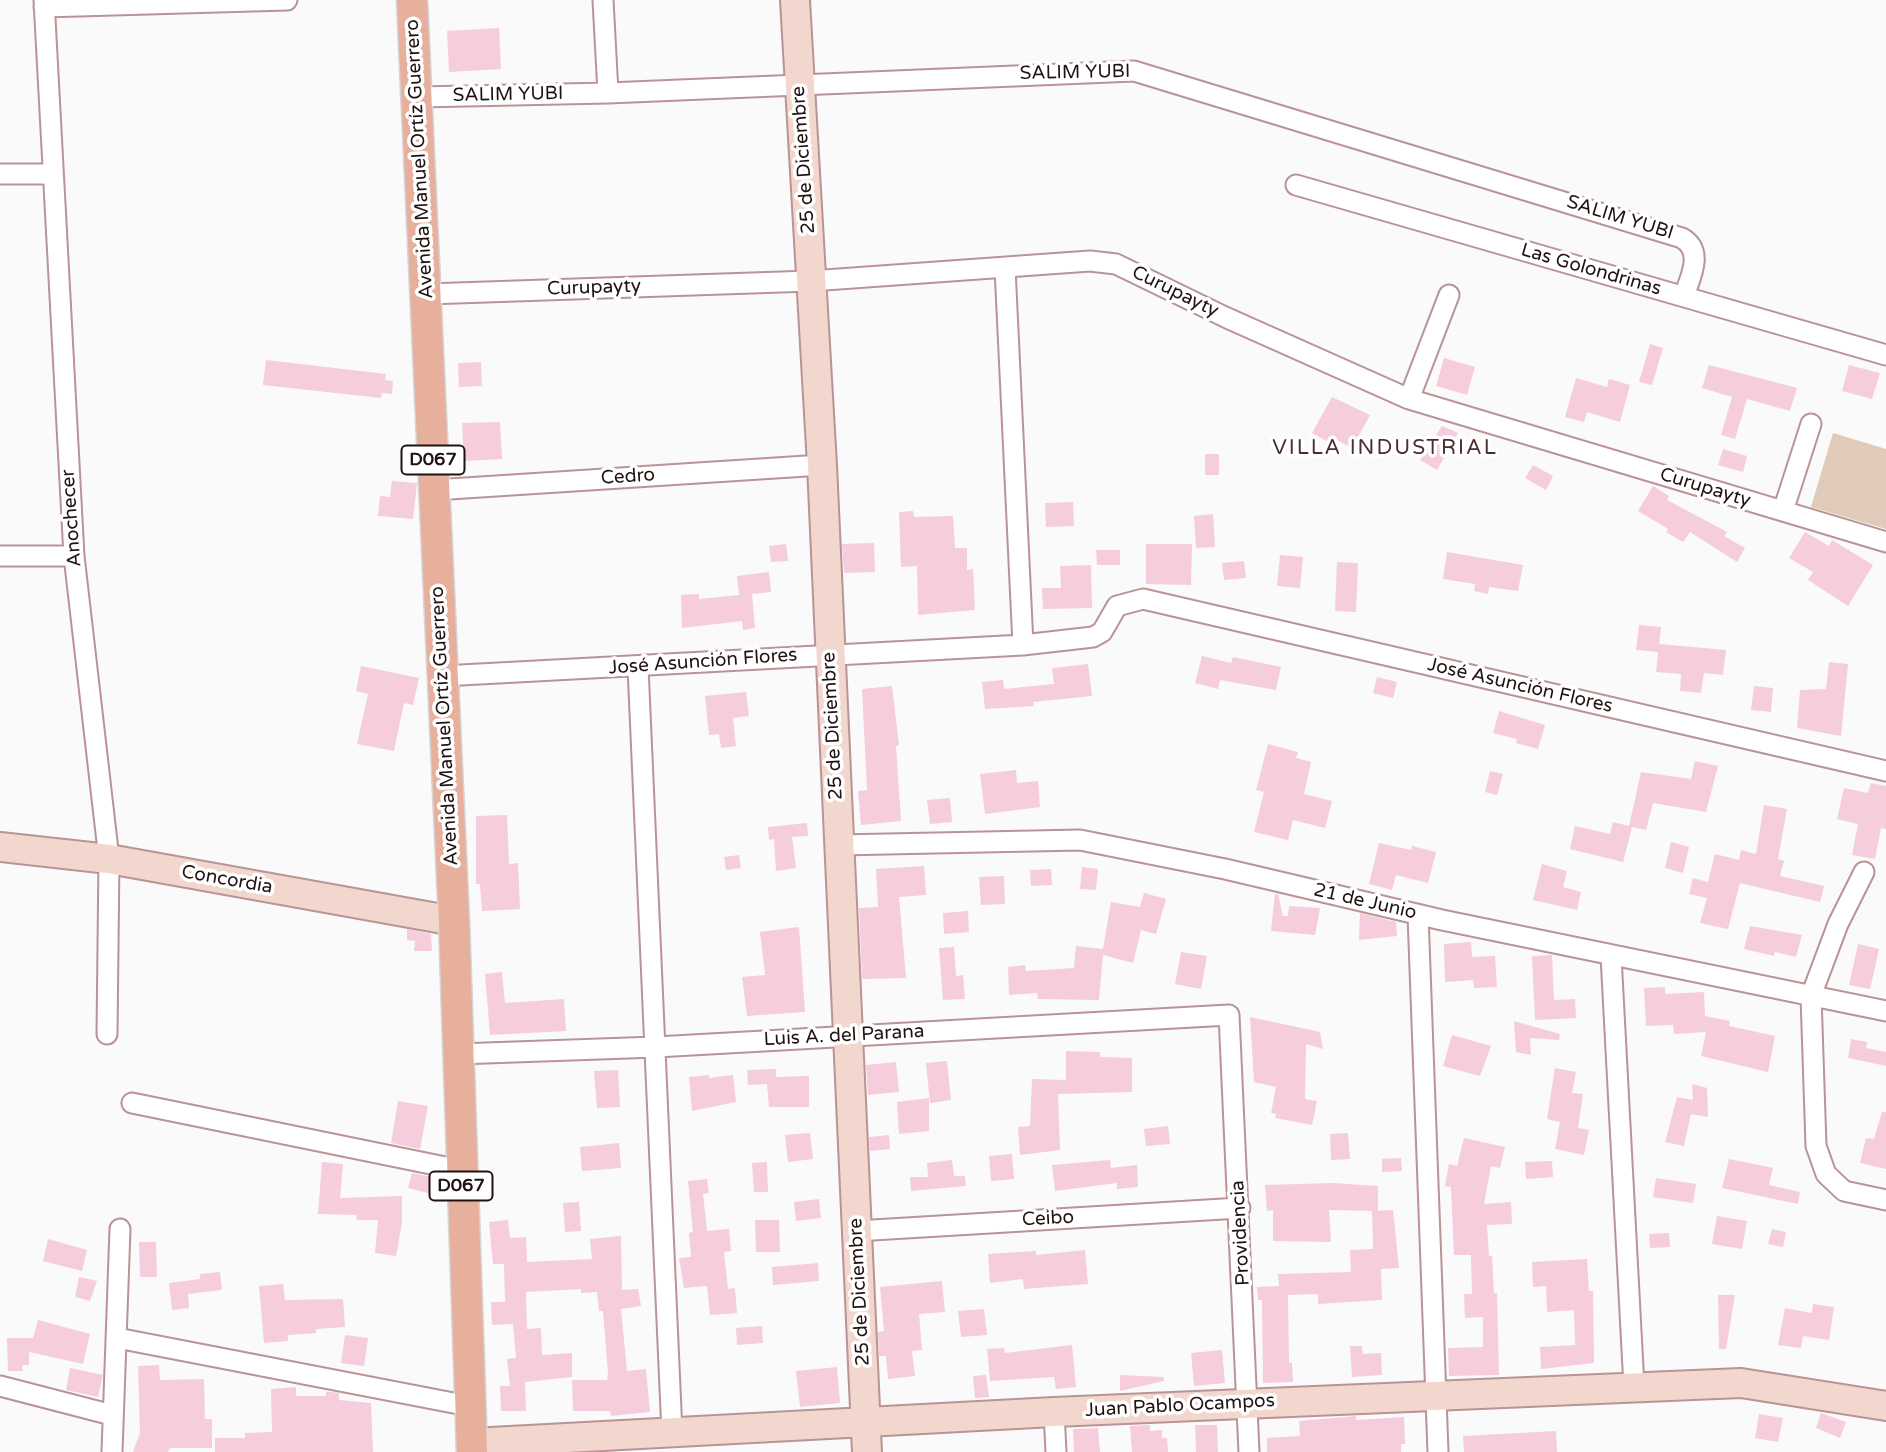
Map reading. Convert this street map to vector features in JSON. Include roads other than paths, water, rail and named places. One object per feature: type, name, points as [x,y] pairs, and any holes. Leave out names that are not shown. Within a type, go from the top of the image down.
[{"type":"main road","name":"Avenida Manuel Ortíz Guerrero","points":[[412,0],[419,97],[454,921],[460,1170],[472,1448]]},
{"type":"street","points":[[44,3],[286,0]]},
{"type":"street","points":[[603,0],[608,93]]},
{"type":"street","name":"25 de Diciembre","points":[[795,0],[822,465],[867,1452]]},
{"type":"street","name":"Anochecer","points":[[44,3],[74,556],[108,859],[107,1034]]},
{"type":"street","name":"SALIM YUBI","points":[[419,97],[608,93],[1135,71],[1682,238],[1691,243],[1695,254],[1684,296]]},
{"type":"street","points":[[0,174],[52,174]]},
{"type":"street","name":"Las Golondrinas","points":[[1296,185],[1886,355]]},
{"type":"street","name":"Curupayty","points":[[427,294],[811,281],[1090,261],[1116,264],[1225,317],[1409,399],[1886,542]]},
{"type":"street","points":[[1005,268],[1023,645]]},
{"type":"street","points":[[1409,399],[1449,295]]},
{"type":"street","points":[[1783,511],[1811,424]]},
{"type":"street","name":"Cedro","points":[[435,490],[822,465]]},
{"type":"street","points":[[0,556],[74,556]]},
{"type":"street","name":"José Asunción Flores","points":[[442,676],[638,667],[830,653],[1023,645],[1089,638],[1101,632],[1119,605],[1140,599],[1154,600],[1886,771]]},
{"type":"street","points":[[638,667],[672,1433]]},
{"type":"street","name":"21 de Junio","points":[[839,845],[1080,840],[1225,869],[1418,915],[1611,956],[1886,1011]]},
{"type":"street","name":"Concordia","points":[[0,847],[108,859],[454,921]]},
{"type":"street","points":[[1864,872],[1838,923],[1811,996],[1816,1146],[1826,1174],[1844,1191],[1886,1200]]},
{"type":"street","points":[[1418,915],[1438,1452]]},
{"type":"street","points":[[1611,956],[1634,1387]]},
{"type":"street","name":"Luis A. del Parana","points":[[458,1054],[656,1047],[1229,1015]]},
{"type":"street","name":"Providencia","points":[[1229,1015],[1250,1452]]},
{"type":"street","points":[[132,1103],[460,1170]]},
{"type":"street","name":"Ceibo","points":[[856,1231],[1240,1208]]},
{"type":"street","points":[[112,1452],[120,1230]]},
{"type":"street","points":[[117,1338],[469,1406]]},
{"type":"street","name":"Juan Pablo Ocampos","points":[[472,1448],[672,1433],[1054,1412],[1741,1383],[1886,1406]]},
{"type":"street","points":[[0,1386],[112,1415]]},
{"type":"street","points":[[1054,1412],[1056,1452]]},
{"type":"district","name":"VILLA INDUSTRIAL","points":[[1385,448]]}]
